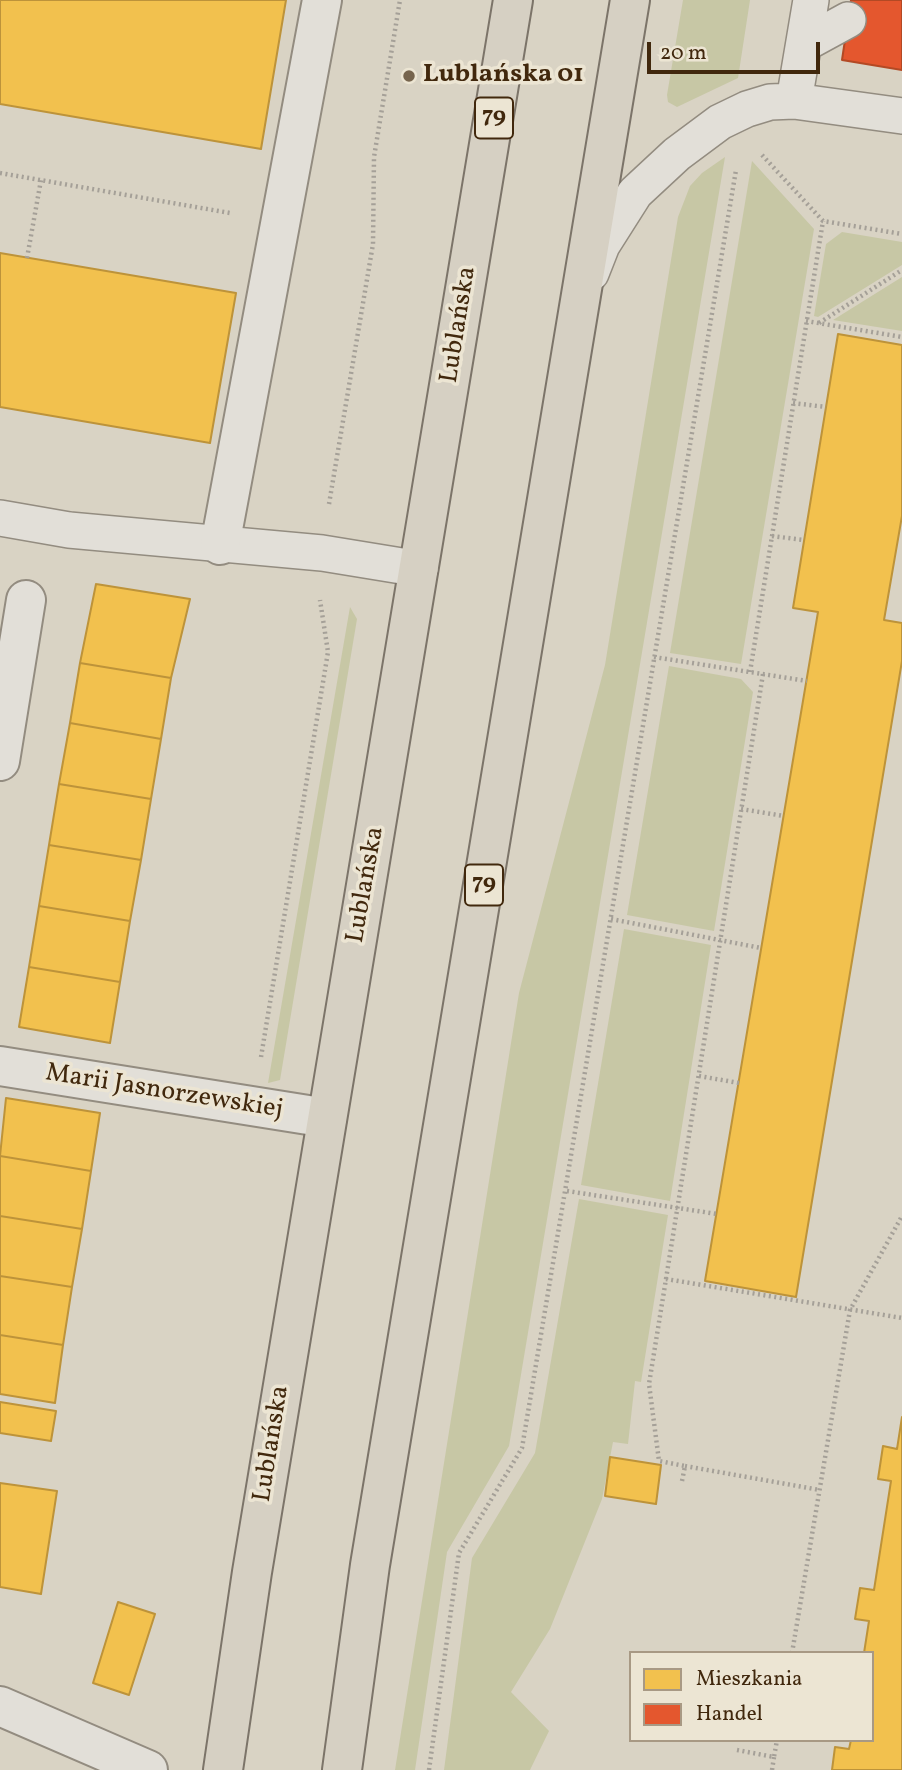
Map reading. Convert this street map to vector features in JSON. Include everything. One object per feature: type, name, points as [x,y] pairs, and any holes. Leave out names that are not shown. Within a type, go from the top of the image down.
[{"type":"main road","name":"Lublańska","points":[[223,1770],[252,1572],[513,0]]},
{"type":"main road","name":"79","points":[[342,1770],[370,1565],[630,0]]},
{"type":"street","points":[[220,545],[322,0]]},
{"type":"street","points":[[0,761],[26,600]]},
{"type":"street","name":"Marii Jasnorzewskiej","points":[[0,1066],[327,1118]]},
{"type":"street","points":[[0,1706],[101,1762],[148,1770]]},
{"type":"lane","points":[[794,101],[811,0]]},
{"type":"lane","points":[[804,44],[848,20]]},
{"type":"lane","points":[[582,296],[602,245],[635,193],[677,154],[719,122],[771,102],[794,101],[902,116]]},
{"type":"lane","points":[[0,518],[69,530],[322,554],[420,569]]},
{"type":"path","points":[[329,506],[373,244],[374,157],[400,0]]},
{"type":"path","points":[[754,149],[771,163],[823,221],[902,234]]},
{"type":"path","points":[[429,1770],[459,1553],[522,1448],[567,1191],[737,159]]},
{"type":"path","points":[[0,173],[241,215]]},
{"type":"path","points":[[27,258],[41,180]]},
{"type":"path","points":[[750,672],[823,221]]},
{"type":"path","points":[[819,323],[902,270]]},
{"type":"path","points":[[806,321],[902,337]]},
{"type":"path","points":[[793,403],[826,407]]},
{"type":"path","points":[[772,536],[804,540]]},
{"type":"path","points":[[260,1060],[328,652],[321,609]]},
{"type":"path","points":[[654,657],[807,681]]},
{"type":"path","points":[[763,674],[649,1384],[659,1461],[820,1490]]},
{"type":"path","points":[[741,809],[784,816]]},
{"type":"path","points":[[611,919],[761,948]]},
{"type":"path","points":[[699,1076],[739,1083]]},
{"type":"path","points":[[567,1191],[717,1214]]},
{"type":"path","points":[[792,1651],[850,1310],[902,1216]]},
{"type":"path","points":[[666,1279],[902,1318]]},
{"type":"path","points":[[682,1481],[685,1466]]},
{"type":"path","points":[[772,1770],[777,1742]]},
{"type":"path","points":[[737,1750],[774,1756]]},
{"type":"green space","points":[[683,0],[750,0],[738,78],[677,107],[668,102],[667,95]]},
{"type":"green space","points":[[725,157],[509,1446],[447,1552],[415,1770],[395,1770],[519,993],[605,665],[678,217],[690,186],[702,173]]},
{"type":"green space","points":[[752,161],[814,229],[741,664],[670,653]]},
{"type":"green space","points":[[842,232],[902,242],[902,265],[818,317],[814,316],[826,244]]},
{"type":"green space","points":[[902,277],[902,331],[833,320]]},
{"type":"green space","points":[[350,607],[357,619],[280,1080],[268,1083]]},
{"type":"green space","points":[[669,666],[741,679],[753,692],[714,931],[627,915]]},
{"type":"green space","points":[[624,929],[711,945],[670,1201],[581,1185]]},
{"type":"green space","points":[[579,1199],[668,1215],[641,1382],[635,1381],[628,1444],[613,1442],[602,1499],[550,1629],[511,1692],[549,1731],[530,1770],[444,1770],[472,1558],[535,1453]]},
{"type":"building: Mieszkania","points":[[0,0],[286,0],[261,149],[0,104]]},
{"type":"building: Mieszkania","points":[[0,253],[236,293],[210,443],[0,407]]},
{"type":"building: Mieszkania","points":[[838,334],[902,345],[902,516],[884,620],[902,623],[902,661],[796,1297],[705,1281],[818,612],[793,608]]},
{"type":"building: Mieszkania","points":[[96,584],[190,599],[171,678],[80,663]]},
{"type":"building: Mieszkania","points":[[80,663],[171,678],[161,739],[70,723]]},
{"type":"building: Mieszkania","points":[[70,723],[161,739],[151,799],[59,784]]},
{"type":"building: Mieszkania","points":[[59,784],[151,799],[141,860],[49,845]]},
{"type":"building: Mieszkania","points":[[49,845],[141,860],[130,921],[39,906]]},
{"type":"building: Mieszkania","points":[[39,906],[130,921],[120,982],[29,967]]},
{"type":"building: Mieszkania","points":[[29,967],[120,982],[110,1043],[19,1027]]},
{"type":"building: Mieszkania","points":[[6,1098],[100,1113],[91,1171],[0,1156]]},
{"type":"building: Mieszkania","points":[[0,1156],[91,1171],[82,1229],[0,1216]]},
{"type":"building: Mieszkania","points":[[0,1216],[82,1229],[72,1287],[0,1276]]},
{"type":"building: Mieszkania","points":[[0,1276],[72,1287],[63,1345],[0,1335]]},
{"type":"building: Mieszkania","points":[[0,1335],[63,1345],[55,1403],[0,1394]]},
{"type":"building: Mieszkania","points":[[0,1402],[56,1411],[51,1441],[0,1433]]},
{"type":"building: Mieszkania","points":[[902,1417],[902,1770],[832,1770],[835,1747],[849,1749],[851,1742],[874,1742],[874,1651],[864,1651],[869,1621],[855,1619],[860,1588],[874,1590],[891,1481],[878,1479],[883,1446],[897,1449]]},
{"type":"building: Mieszkania","points":[[610,1457],[661,1465],[656,1504],[605,1496]]},
{"type":"building: Mieszkania","points":[[0,1483],[57,1491],[41,1594],[0,1587]]},
{"type":"building: Mieszkania","points":[[118,1602],[155,1614],[129,1695],[93,1683]]},
{"type":"building: Handel","points":[[851,0],[902,0],[902,70],[842,60]]},
{"type":"place","name":"Lublańska 01","points":[[409,76]]}]
